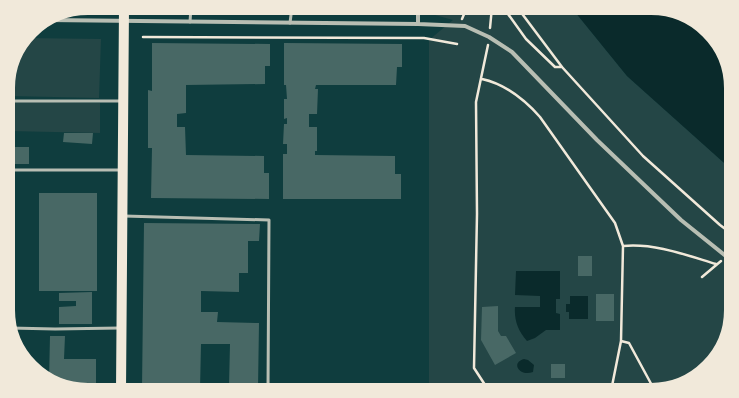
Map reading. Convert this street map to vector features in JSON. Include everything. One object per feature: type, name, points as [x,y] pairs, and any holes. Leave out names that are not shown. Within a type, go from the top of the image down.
[{"type":"main road","points":[[122,384],[124,14]]},
{"type":"street","points":[[418,14],[418,24]]},
{"type":"street","points":[[60,20],[418,24],[465,26],[489,37],[512,52],[596,140],[681,220],[725,255]]},
{"type":"lane","points":[[190,22],[191,14]]},
{"type":"lane","points":[[290,23],[291,14]]},
{"type":"lane","points":[[14,101],[124,101]]},
{"type":"lane","points":[[14,170],[123,170]]},
{"type":"lane","points":[[123,216],[269,220],[268,384]]},
{"type":"lane","points":[[17,328],[122,328]]},
{"type":"path","points":[[460,26],[464,14]]},
{"type":"path","points":[[484,384],[474,368],[477,230],[476,102],[482,79],[491,14]]},
{"type":"path","points":[[508,14],[526,39],[555,67],[562,67]]},
{"type":"path","points":[[522,14],[562,67],[643,156],[725,229]]},
{"type":"path","points":[[143,37],[424,38],[457,44]]},
{"type":"path","points":[[482,79],[499,84],[530,106],[540,116],[615,223],[623,246],[621,341],[612,384]]},
{"type":"path","points":[[623,246],[637,245],[653,247],[716,264]]},
{"type":"path","points":[[702,277],[716,264],[725,258]]},
{"type":"path","points":[[621,341],[629,343],[651,384]]},
{"type":"shaded area","points":[[434,14],[577,14],[627,76],[725,164],[724,324],[713,351],[700,366],[692,372],[675,380],[656,384],[429,384],[429,40],[453,20]]},
{"type":"shaded area","points":[[577,14],[661,15],[684,22],[696,29],[710,43],[715,51],[724,78],[725,164],[627,76]]},
{"type":"shaded area","points":[[34,38],[101,39],[99,98],[14,96],[15,74],[22,55],[29,43]]},
{"type":"shaded area","points":[[14,101],[100,103],[100,133],[14,131]]},
{"type":"shaded area","points":[[516,271],[560,271],[560,299],[556,299],[556,313],[560,314],[560,330],[546,330],[535,338],[527,341],[524,337],[516,321],[515,307],[540,307],[540,296],[515,295]]},
{"type":"shaded area","points":[[570,296],[588,296],[588,319],[569,319],[569,312],[566,312],[566,304],[570,304]]},
{"type":"shaded area","points":[[524,359],[528,360],[534,365],[533,372],[524,373],[518,369],[518,363]]},
{"type":"building","points":[[152,43],[270,44],[270,66],[265,66],[265,84],[186,85],[186,113],[177,114],[177,127],[185,127],[186,155],[264,156],[264,173],[269,173],[269,199],[151,198],[152,148],[148,148],[148,90],[152,91]]},
{"type":"building","points":[[284,43],[402,44],[402,67],[397,67],[396,85],[316,85],[315,89],[318,89],[317,114],[309,114],[309,127],[317,127],[317,151],[315,151],[315,155],[395,156],[395,174],[401,174],[401,199],[283,199],[283,154],[287,154],[287,144],[283,144],[284,124],[287,124],[287,118],[284,119],[284,99],[287,99],[286,85],[284,85]]},
{"type":"building","points":[[64,133],[93,133],[92,144],[63,142]]},
{"type":"building","points":[[14,147],[29,147],[29,164],[14,164]]},
{"type":"building","points":[[39,193],[97,193],[97,291],[39,291]]},
{"type":"building","points":[[144,223],[260,224],[259,241],[248,241],[248,273],[239,273],[239,292],[201,291],[201,312],[218,312],[217,322],[259,323],[258,384],[229,384],[230,344],[201,344],[200,384],[142,384]]},
{"type":"building","points":[[578,256],[592,256],[592,276],[578,276]]},
{"type":"building","points":[[92,292],[92,324],[59,324],[59,307],[76,306],[76,301],[59,301],[59,293]]},
{"type":"building","points":[[596,294],[614,294],[614,321],[596,321]]},
{"type":"building","points":[[498,306],[498,331],[501,336],[506,336],[516,353],[495,365],[481,340],[482,307]]},
{"type":"building","points":[[50,336],[65,336],[64,359],[96,359],[96,384],[74,383],[49,373]]},
{"type":"building","points":[[551,364],[565,364],[565,378],[551,378]]}]
